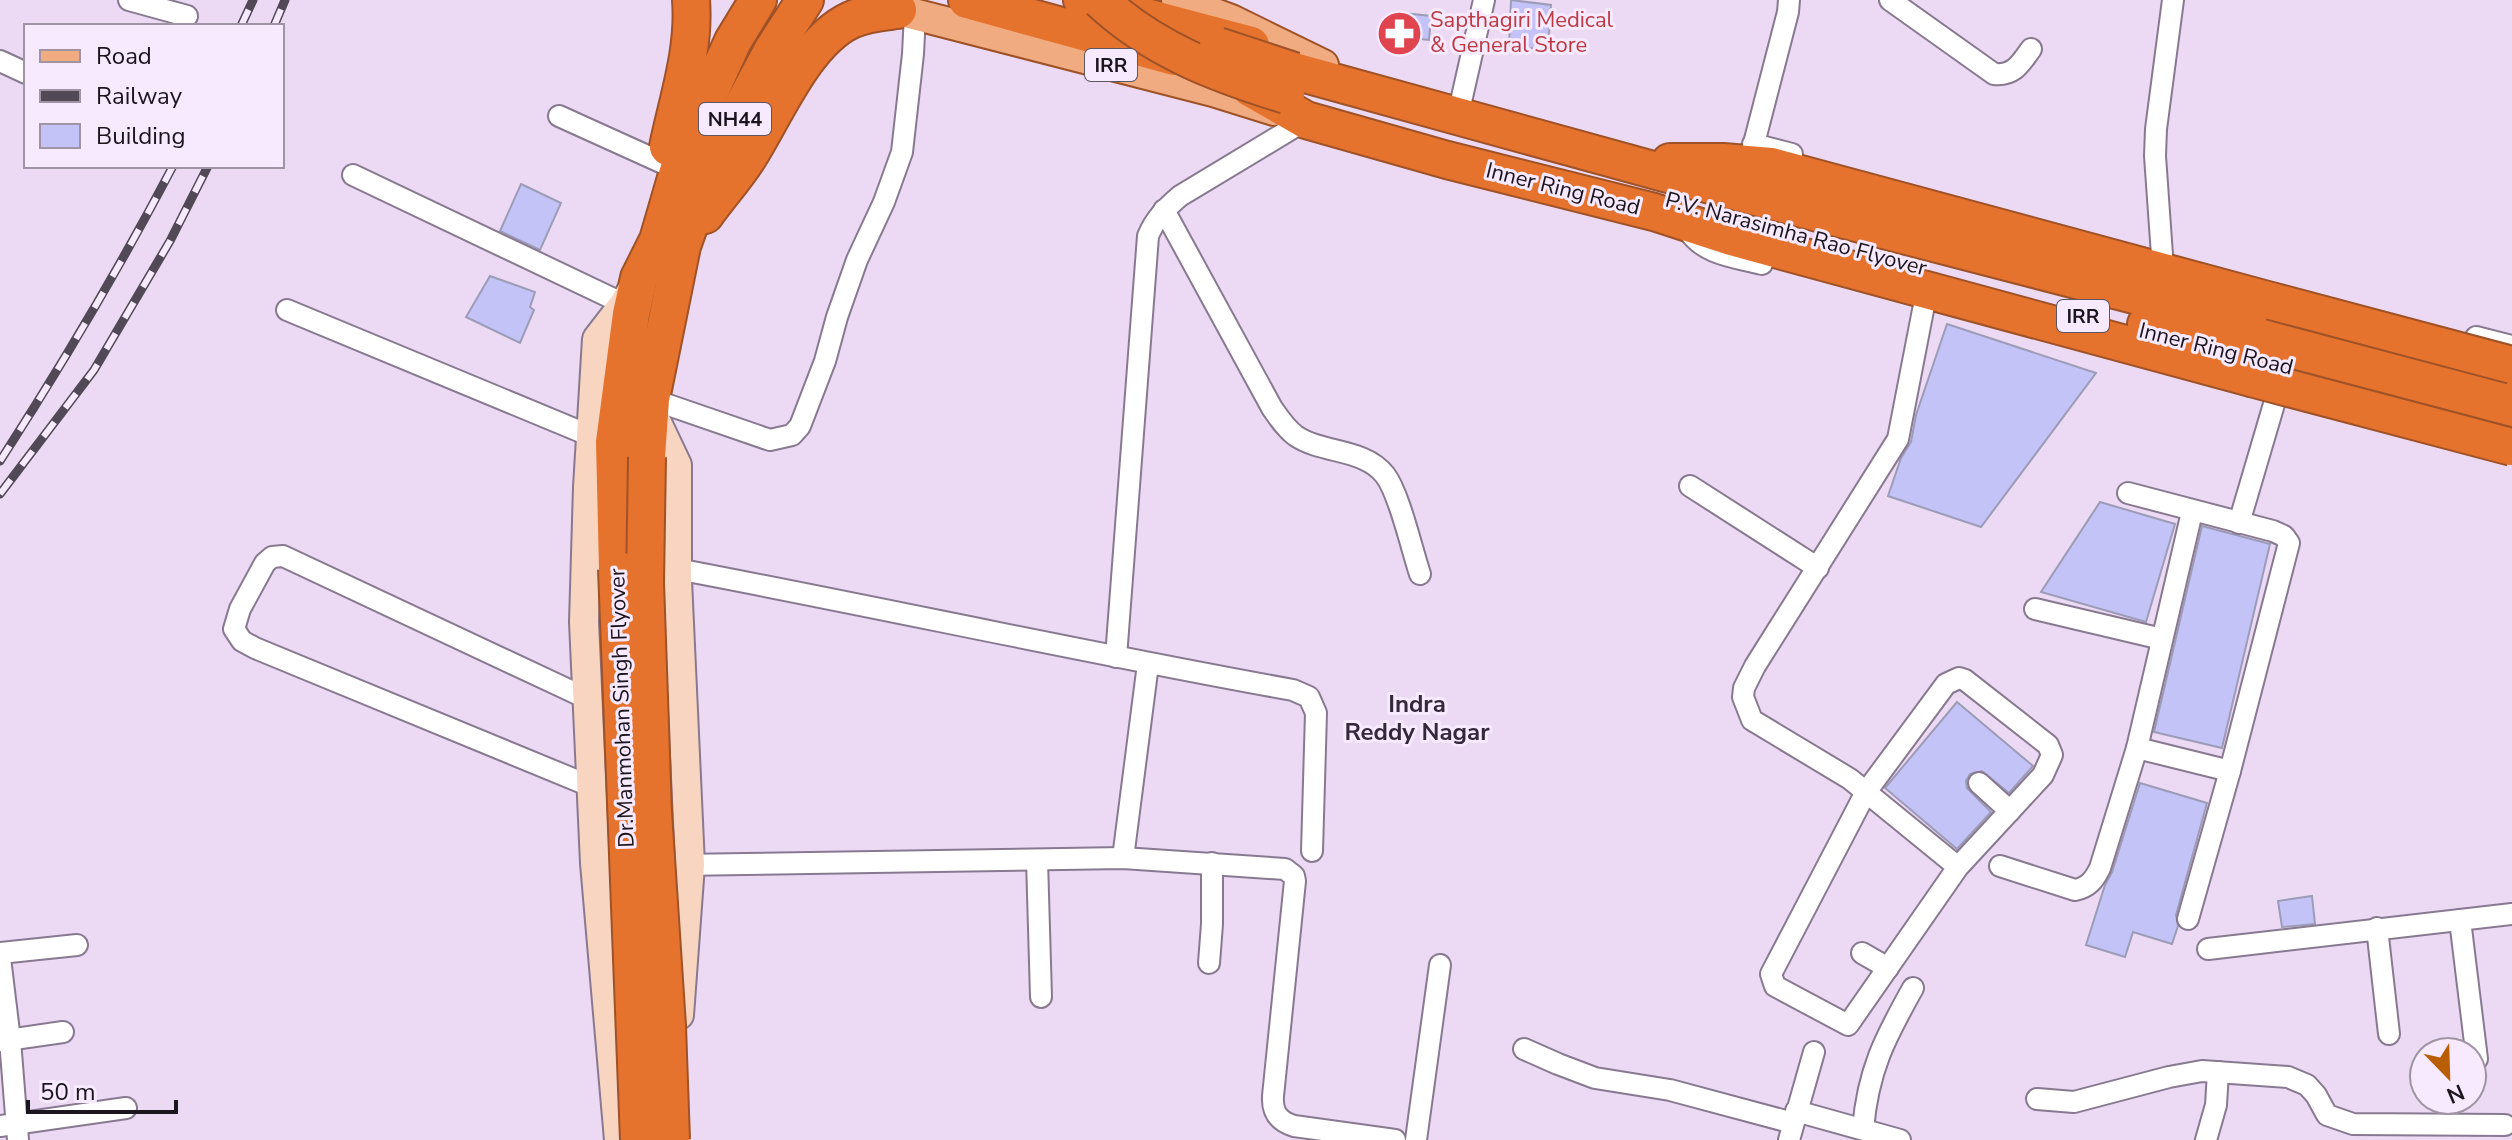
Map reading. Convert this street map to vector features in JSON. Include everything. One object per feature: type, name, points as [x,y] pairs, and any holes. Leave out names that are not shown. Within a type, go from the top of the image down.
[{"type":"highway","points":[[670,243],[665,164],[693,22],[691,0]]},
{"type":"highway","name":"NH44","points":[[650,403],[681,161],[733,41],[758,0]]},
{"type":"highway","name":"NH44","points":[[631,291],[670,243],[772,51],[805,0]]},
{"type":"highway","name":"IRR","points":[[967,0],[1217,69],[1306,120]]},
{"type":"highway","name":"IRR","points":[[1082,0],[1323,65]]},
{"type":"highway","name":"P.V. Narasimha Rao Flyover","points":[[1100,0],[1163,47],[1206,68],[1286,95],[1658,198],[2512,421]]},
{"type":"highway","name":"P.V. Narasimha Rao Flyover","points":[[1137,0],[1177,27],[1218,46],[1294,71],[1664,173],[2512,390]]},
{"type":"highway","points":[[670,243],[747,159],[805,64],[826,38],[848,21],[873,13],[906,12]]},
{"type":"highway","name":"Inner Ring Road","points":[[1323,65],[1666,162]]},
{"type":"highway","name":"Inner Ring Road","points":[[1306,120],[1669,218]]},
{"type":"highway","points":[[1666,162],[1752,153],[1771,166],[2512,365]]},
{"type":"highway","points":[[1669,218],[2278,379],[2512,447]]},
{"type":"highway","name":"Dr.Manmohan Singh Flyover","points":[[631,291],[614,442],[639,1140]]},
{"type":"highway","name":"Dr.Manmohan Singh Flyover","points":[[650,403],[645,583],[653,812],[671,1140]]},
{"type":"main road","name":"Inner Ring Road","points":[[1177,0],[1231,20],[1323,65]]},
{"type":"main road","name":"Inner Ring Road","points":[[906,12],[1213,91],[1306,120]]},
{"type":"main road","name":"Inner Ring Road","points":[[1666,162],[2512,390]]},
{"type":"main road","name":"Inner Ring Road","points":[[2278,379],[2512,421]]},
{"type":"street","points":[[129,0],[187,16]]},
{"type":"street","points":[[1460,106],[1484,0]]},
{"type":"street","points":[[1789,0],[1752,153],[2512,346]]},
{"type":"street","points":[[1890,0],[1994,74],[2005,76],[2016,69],[2031,49]]},
{"type":"street","points":[[2162,255],[2156,129],[2173,0]]},
{"type":"street","points":[[650,403],[770,440],[792,435],[800,426],[825,361],[857,260],[884,202],[902,152],[913,54],[906,12]]},
{"type":"street","points":[[0,61],[24,72]]},
{"type":"street","points":[[559,116],[665,164]]},
{"type":"street","points":[[1116,657],[1148,236],[1164,210],[1180,196],[1306,120]]},
{"type":"street","points":[[353,175],[631,291]]},
{"type":"street","points":[[1164,210],[1272,408],[1285,426],[1298,437],[1369,461],[1385,475],[1393,490],[1420,574]]},
{"type":"street","name":"Inner Ring Road","points":[[1669,218],[1709,250],[1924,305],[2278,379]]},
{"type":"street","name":"NH44","points":[[619,1140],[595,863],[584,622],[597,339],[631,291]]},
{"type":"street","points":[[2299,332],[2308,293]]},
{"type":"street","points":[[1924,305],[1898,439],[1755,666],[1743,697],[1752,720],[1850,779],[1958,867]]},
{"type":"street","points":[[287,310],[591,436]]},
{"type":"street","points":[[2245,524],[2278,379]]},
{"type":"street","points":[[2245,524],[2278,379]]},
{"type":"street","points":[[650,403],[677,465],[677,569],[690,865],[679,1030],[685,1140]]},
{"type":"street","points":[[1690,486],[1818,568]]},
{"type":"street","points":[[2128,493],[2284,536],[2289,543],[2188,919]]},
{"type":"street","points":[[2000,866],[2075,890],[2093,882],[2137,748],[2192,512]]},
{"type":"street","points":[[588,699],[283,556],[272,557],[265,563],[240,609],[234,629],[242,641],[255,648],[590,786]]},
{"type":"street","points":[[677,569],[904,612],[1148,664],[1293,690],[1309,697],[1316,713],[1312,851]]},
{"type":"street","points":[[2035,609],[2162,639]]},
{"type":"street","points":[[1123,858],[1148,664]]},
{"type":"street","points":[[1959,678],[2048,745],[2052,755],[2043,775],[2010,811],[1958,867],[1848,1025],[1775,986],[1771,974],[1866,792],[1946,684],[1959,678]]},
{"type":"street","points":[[2137,748],[2230,771]]},
{"type":"street","points":[[1979,783],[2010,811]]},
{"type":"street","points":[[595,863],[690,865],[1123,858],[1285,869],[1294,876],[1273,1096],[1275,1112],[1279,1120],[1294,1126],[1390,1140]]},
{"type":"street","points":[[1037,860],[1041,997]]},
{"type":"street","points":[[1209,963],[1212,863]]},
{"type":"street","points":[[2208,949],[2512,914]]},
{"type":"street","points":[[2460,920],[2474,1036]]},
{"type":"street","points":[[2377,928],[2389,1034]]},
{"type":"street","points":[[77,945],[0,956],[12,1130],[126,1108]]},
{"type":"street","points":[[1862,953],[1888,968]]},
{"type":"street","points":[[1416,1140],[1440,965]]},
{"type":"street","points":[[1863,1129],[1865,1100],[1876,1058],[1913,988]]},
{"type":"street","points":[[5,1040],[63,1032]]},
{"type":"street","points":[[1524,1049],[1595,1078],[1670,1090],[1793,1124],[1863,1129],[1900,1140]]},
{"type":"street","points":[[1793,1124],[1814,1052]]},
{"type":"street","points":[[2037,1099],[2074,1102],[2202,1071],[2288,1077],[2307,1085],[2327,1115],[2353,1124],[2508,1123]]},
{"type":"street","points":[[2206,1140],[2216,1105],[2218,1072]]},
{"type":"street","points":[[2487,1140],[2508,1123]]},
{"type":"building","points":[[1511,0],[1551,5],[1548,50],[1509,46]]},
{"type":"building","points":[[1394,12],[1431,16],[1429,40],[1391,36]]},
{"type":"building","points":[[521,184],[561,203],[540,250],[500,231]]},
{"type":"building","points":[[490,276],[535,292],[530,307],[534,310],[520,343],[466,317]]},
{"type":"building","points":[[1947,324],[2096,373],[1981,527],[1888,496],[1901,458],[1911,442],[1916,415]]},
{"type":"building","points":[[2100,502],[2175,524],[2146,622],[2041,592]]},
{"type":"building","points":[[2202,526],[2270,544],[2222,748],[2154,732]]},
{"type":"building","points":[[1957,702],[2033,766],[2009,793],[1982,771],[1970,774],[1966,781],[1967,788],[1991,812],[1957,849],[1885,788]]},
{"type":"building","points":[[2140,783],[2207,803],[2176,915],[2178,926],[2172,944],[2133,932],[2125,957],[2086,945]]},
{"type":"building","points":[[2312,896],[2315,924],[2282,927],[2278,901]]},
{"type":"railway","points":[[242,24],[253,0]]},
{"type":"railway","points":[[275,24],[285,0]]},
{"type":"railway","points":[[0,461],[90,315],[172,168]]},
{"type":"railway","points":[[0,494],[94,370],[170,241],[207,168]]},
{"type":"place","name":"Sapthagiri Medical & General Store","points":[[1399,33]]},
{"type":"district","name":"Indra Reddy Nagar","points":[[1417,718]]}]
